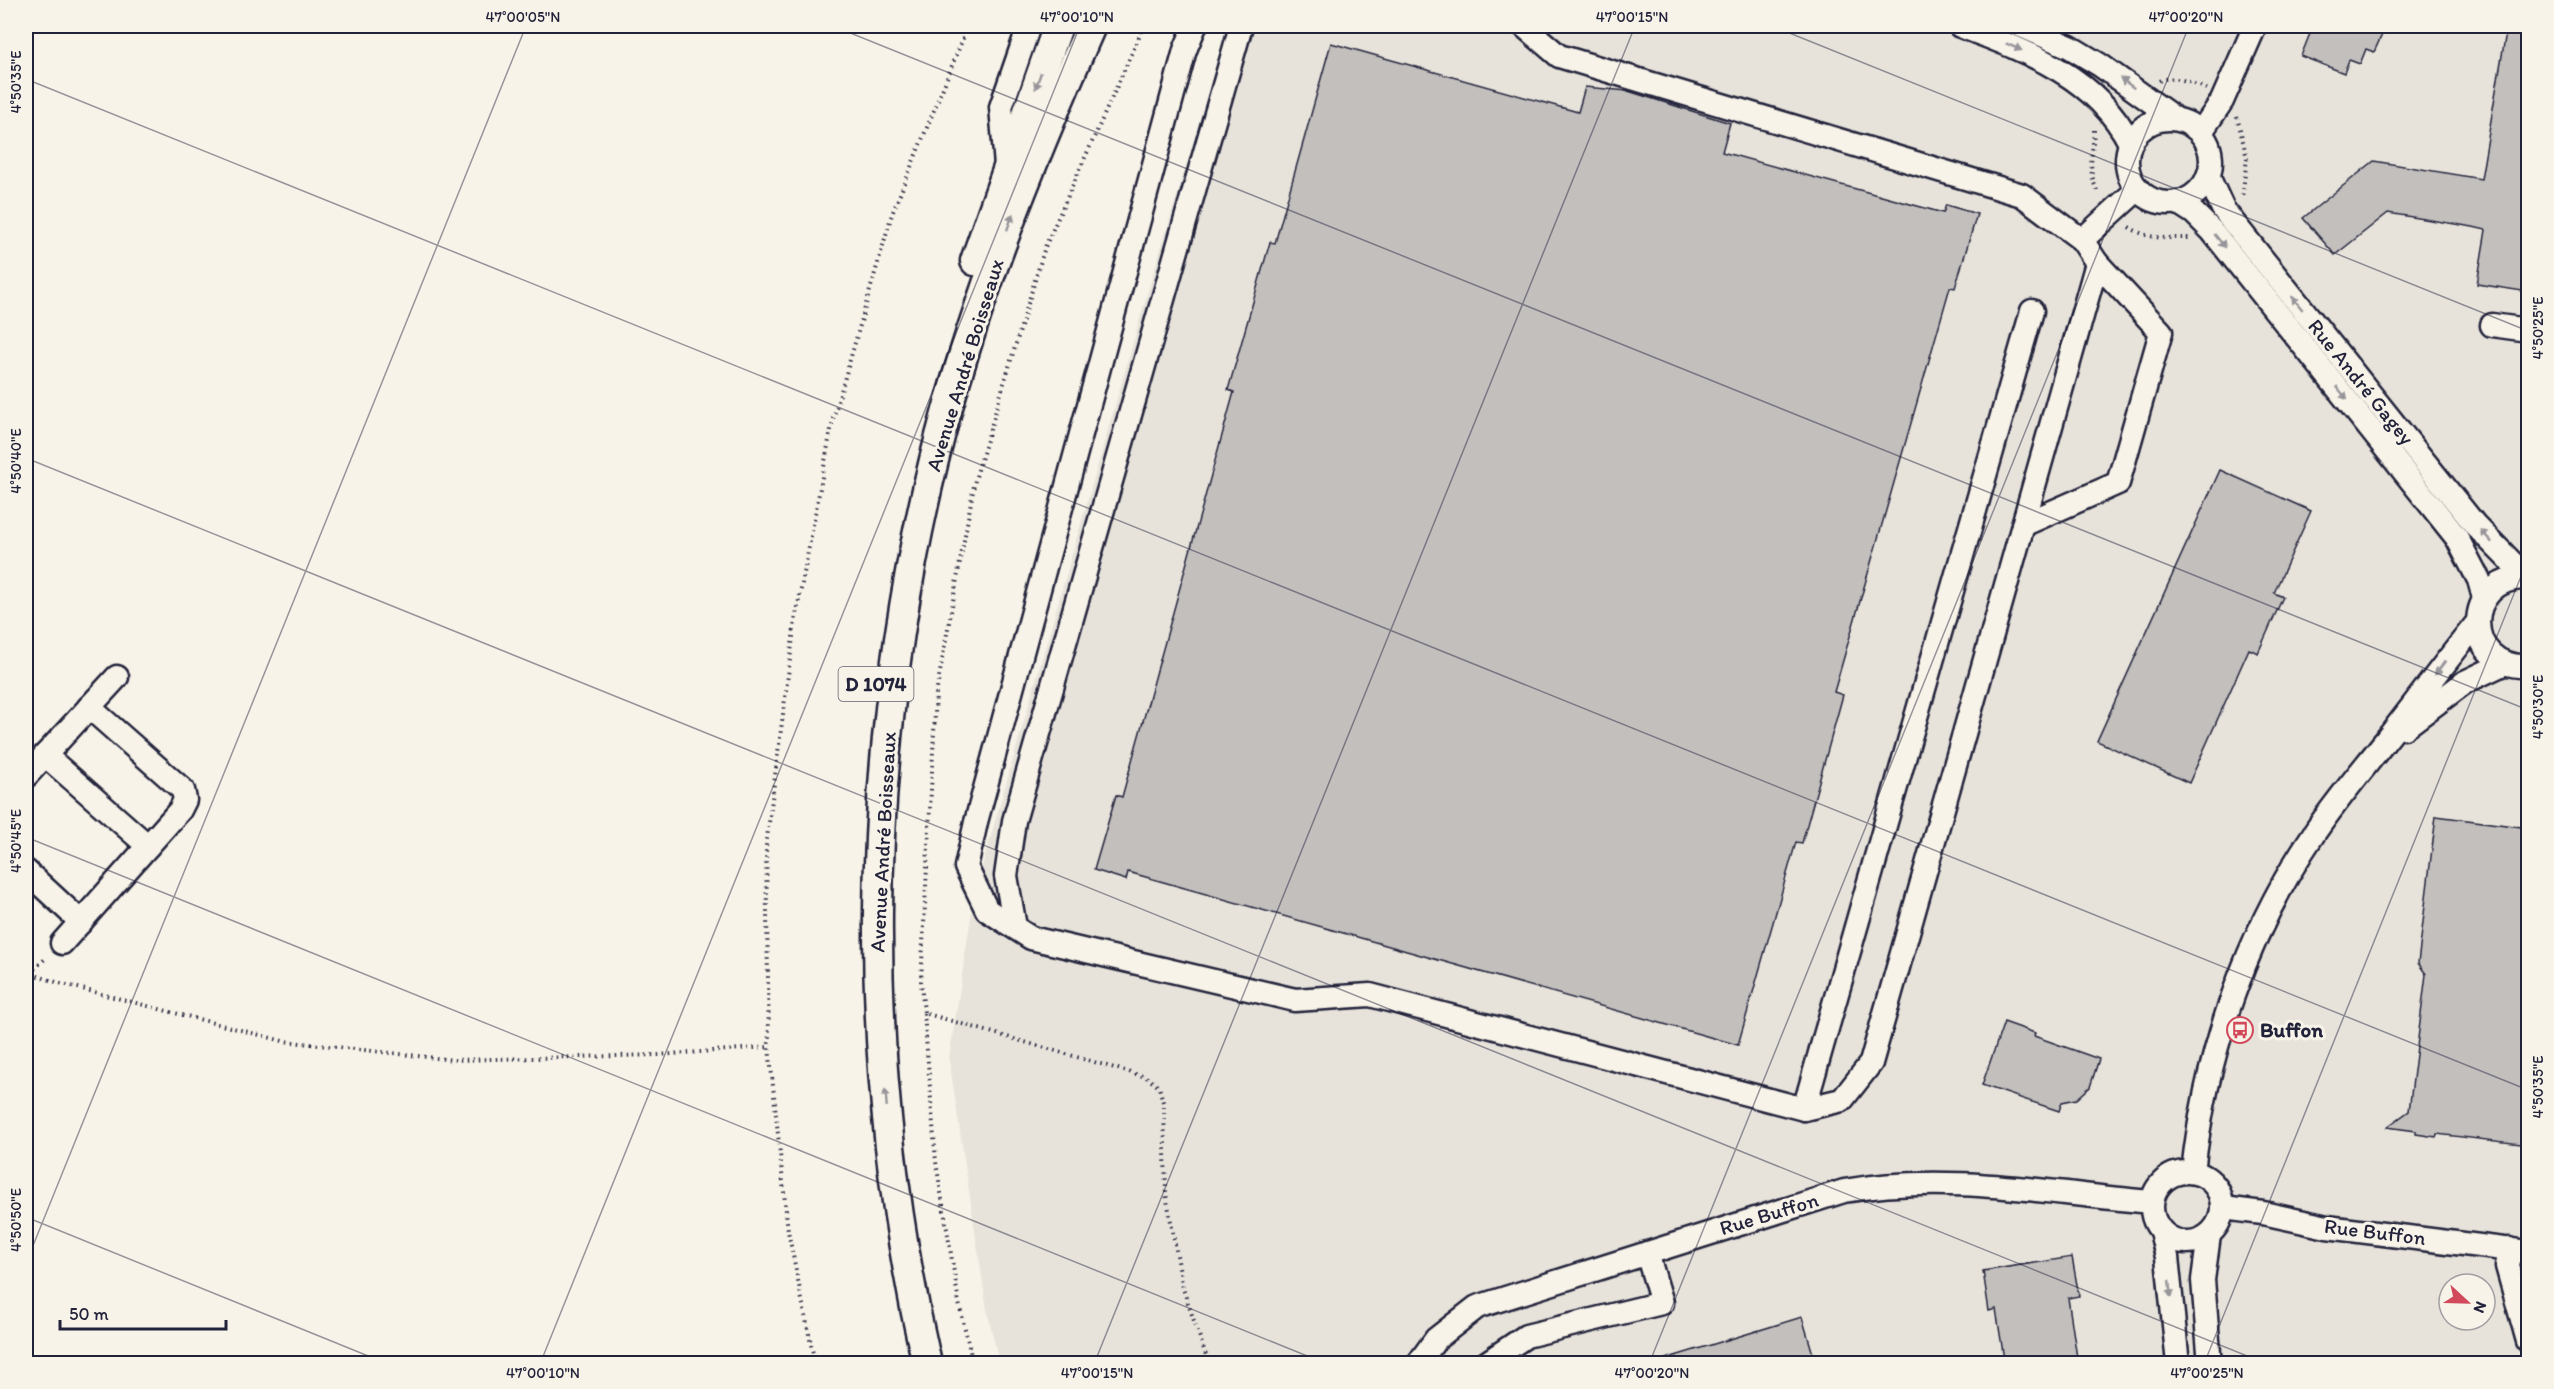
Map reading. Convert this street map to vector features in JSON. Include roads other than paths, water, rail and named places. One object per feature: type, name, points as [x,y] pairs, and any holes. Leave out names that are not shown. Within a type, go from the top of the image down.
[{"type":"main road","name":"Avenue André Boisseaux","points":[[913,1364],[902,1325],[869,1125],[859,933],[866,765],[887,605],[915,458],[961,302],[1058,26]]},
{"type":"main road","name":"Avenue André Boisseaux","points":[[927,1364],[904,1253],[891,1154],[877,973],[883,789],[891,703],[912,556],[935,458],[964,354],[1018,198],[1091,26]]},
{"type":"street","points":[[1006,171],[1001,107],[1029,26]]},
{"type":"street","points":[[1196,26],[1185,50],[975,822],[966,867],[987,910],[1031,938],[1295,1000],[1370,995],[1804,1109],[1842,1100],[1871,1063],[2097,263]]},
{"type":"street","points":[[1015,927],[1006,876],[1014,821],[1241,26]]},
{"type":"street","points":[[1524,26],[1559,57],[2022,195],[2082,240],[2097,263],[2161,332],[2118,483],[2023,525]]},
{"type":"street","points":[[1960,26],[2058,67],[2076,79],[2107,108],[2122,127],[2130,143]]},
{"type":"street","points":[[2021,26],[2070,47],[2100,65],[2174,118],[2184,121],[2200,132],[2211,153],[2208,176],[2196,193],[2177,202],[2156,201],[2138,189],[2127,168],[2127,155],[2130,143],[2148,124],[2160,119],[2174,118]]},
{"type":"street","points":[[2200,132],[2222,100],[2254,26]]},
{"type":"street","name":"Rue André Gagey","points":[[2208,176],[2223,209],[2233,222],[2475,525],[2528,578]]},
{"type":"street","points":[[2082,240],[2138,189]]},
{"type":"street","name":"Rue André Gagey","points":[[2177,202],[2194,213],[2212,231],[2457,538],[2479,580],[2484,598]]},
{"type":"street","points":[[1804,1109],[2032,311]]},
{"type":"street","points":[[2492,325],[2529,330]]},
{"type":"street","points":[[2528,578],[2514,578],[2502,582],[2484,598],[2477,623],[2485,647],[2505,663],[2529,666]]},
{"type":"street","points":[[2193,1172],[2209,1076],[2221,1029],[2256,937],[2283,885],[2346,788],[2382,746],[2477,623]]},
{"type":"street","points":[[2382,746],[2465,682],[2505,663]]},
{"type":"street","points":[[26,776],[117,677]]},
{"type":"street","points":[[62,943],[180,810],[185,800],[183,790],[89,707]]},
{"type":"street","points":[[45,755],[148,846]]},
{"type":"street","points":[[26,871],[81,922]]},
{"type":"street","points":[[2161,1231],[2179,1242],[2190,1243],[2209,1235],[2216,1228],[2223,1208],[2217,1188],[2203,1175],[2193,1172],[2171,1175],[2155,1191],[2152,1202],[2152,1213],[2161,1231],[2167,1257],[2178,1364]]},
{"type":"street","name":"Rue Buffon","points":[[1418,1364],[1436,1339],[1477,1307],[1808,1202],[1878,1185],[1967,1184],[2152,1202]]},
{"type":"street","name":"Rue Buffon","points":[[2223,1208],[2263,1213],[2327,1227],[2519,1251]]},
{"type":"street","points":[[2209,1235],[2203,1280],[2210,1364]]},
{"type":"street","points":[[2519,1251],[2507,1266],[2521,1291],[2529,1341]]},
{"type":"street","points":[[1485,1364],[1526,1336],[1662,1303],[1647,1253]]},
{"type":"place","name":"Buffon","points":[[2240,1030]]}]
